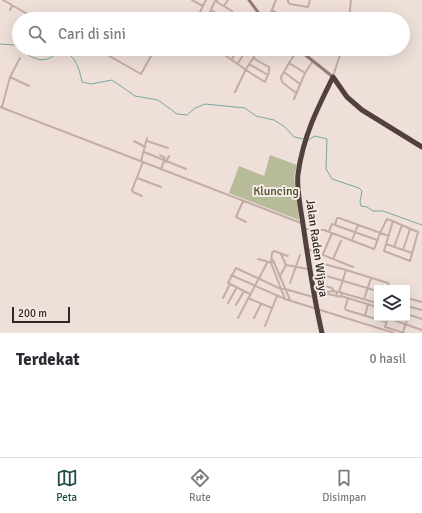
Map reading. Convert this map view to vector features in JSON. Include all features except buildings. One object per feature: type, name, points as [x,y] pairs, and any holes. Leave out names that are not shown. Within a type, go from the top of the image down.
[{"type":"highway","name":"Jalan Raden Wijaya","points":[[322,333],[316,310],[306,249],[297,177],[305,139],[311,122],[333,77]]},
{"type":"highway","points":[[333,77],[347,97],[362,110],[422,147]]},
{"type":"street","points":[[2,0],[23,12]]},
{"type":"street","points":[[192,0],[203,6]]},
{"type":"street","points":[[200,12],[206,0]]},
{"type":"street","points":[[224,6],[228,0]]},
{"type":"street","points":[[275,12],[272,10],[276,0]]},
{"type":"street","points":[[288,0],[290,4],[308,7],[310,0]]},
{"type":"street","points":[[350,12],[352,0]]},
{"type":"street","points":[[215,12],[211,10],[216,1],[232,12]]},
{"type":"street","points":[[250,1],[258,12]]},
{"type":"street","points":[[10,10],[12,6]]},
{"type":"street","points":[[109,56],[141,74],[151,56]]},
{"type":"street","points":[[228,56],[238,63],[246,69],[263,82],[265,81],[269,71],[268,66],[253,58],[246,69],[235,92]]},
{"type":"street","points":[[238,63],[242,56]]},
{"type":"street","points":[[294,56],[281,77],[282,82],[296,93]]},
{"type":"street","points":[[307,56],[333,77],[340,56]]},
{"type":"street","points":[[20,58],[10,77],[1,107],[302,223]]},
{"type":"street","points":[[294,98],[305,73],[313,61]]},
{"type":"street","points":[[290,63],[305,73]]},
{"type":"street","points":[[249,64],[268,75]]},
{"type":"street","points":[[284,72],[300,84]]},
{"type":"street","points":[[10,77],[29,86]]},
{"type":"street","points":[[142,196],[132,192],[147,139],[168,148]]},
{"type":"street","points":[[134,141],[145,147]]},
{"type":"street","points":[[144,152],[186,169]]},
{"type":"street","points":[[160,155],[165,157],[165,161]]},
{"type":"street","points":[[161,169],[169,156]]},
{"type":"street","points":[[137,178],[161,187]]},
{"type":"street","points":[[243,201],[236,217],[246,222]]},
{"type":"street","points":[[335,225],[339,218],[389,236]]},
{"type":"street","points":[[304,229],[329,231],[374,248],[386,219],[393,221],[418,233],[410,261],[384,252],[393,221]]},
{"type":"street","points":[[329,231],[331,225],[335,225],[377,240]]},
{"type":"street","points":[[352,240],[358,225]]},
{"type":"street","points":[[394,247],[402,225]]},
{"type":"street","points":[[403,250],[410,228]]},
{"type":"street","points":[[323,254],[332,233]]},
{"type":"street","points":[[333,259],[341,241]]},
{"type":"street","points":[[386,244],[412,253]]},
{"type":"street","points":[[306,249],[323,254],[353,267]]},
{"type":"street","points":[[284,299],[272,259],[273,252],[288,256]]},
{"type":"street","points":[[281,254],[286,265]]},
{"type":"street","points":[[290,282],[300,255]]},
{"type":"street","points":[[258,259],[267,263],[273,263]]},
{"type":"street","points":[[238,318],[267,263]]},
{"type":"street","points":[[273,263],[290,301]]},
{"type":"street","points":[[374,306],[348,298],[332,288],[318,284],[324,264],[388,283],[389,285]]},
{"type":"street","points":[[286,265],[310,269]]},
{"type":"street","points":[[280,276],[286,265]]},
{"type":"street","points":[[223,298],[230,284],[228,282],[231,275],[236,268],[281,289],[314,296],[339,293],[374,302]]},
{"type":"street","points":[[325,294],[337,296],[346,270]]},
{"type":"street","points":[[320,274],[374,290]]},
{"type":"street","points":[[231,275],[254,287],[284,299],[394,333]]},
{"type":"street","points":[[364,299],[371,278]]},
{"type":"street","points":[[230,284],[250,294]]},
{"type":"street","points":[[228,304],[237,287]]},
{"type":"street","points":[[236,305],[244,291]]},
{"type":"street","points":[[265,326],[277,296]]},
{"type":"street","points":[[248,298],[272,308]]},
{"type":"street","points":[[348,298],[345,309],[385,322],[385,327],[404,333],[407,321]]},
{"type":"street","points":[[410,299],[422,302]]},
{"type":"street","points":[[254,318],[261,304]]},
{"type":"street","points":[[365,316],[368,304]]},
{"type":"street","points":[[410,307],[422,310]]},
{"type":"street","points":[[410,315],[422,319]]},
{"type":"street","points":[[397,321],[422,330]]},
{"type":"green space","name":"Kluncing","points":[[270,155],[297,165],[294,176],[299,220],[229,193],[239,166],[264,176]]},
{"type":"waterway","points":[[0,44],[12,45]]},
{"type":"waterway","points":[[30,56],[42,60],[46,60],[53,56]]},
{"type":"waterway","points":[[71,56],[80,72],[82,82],[91,84],[112,80],[135,96],[158,100],[177,114],[187,115],[195,108],[205,104],[245,108],[256,116],[274,120],[285,127],[294,137],[303,139]]},
{"type":"waterway","points":[[308,140],[315,136],[327,139],[326,169],[332,179],[359,188],[362,191],[360,202],[361,206],[367,207],[373,211],[383,211],[422,225]]}]
